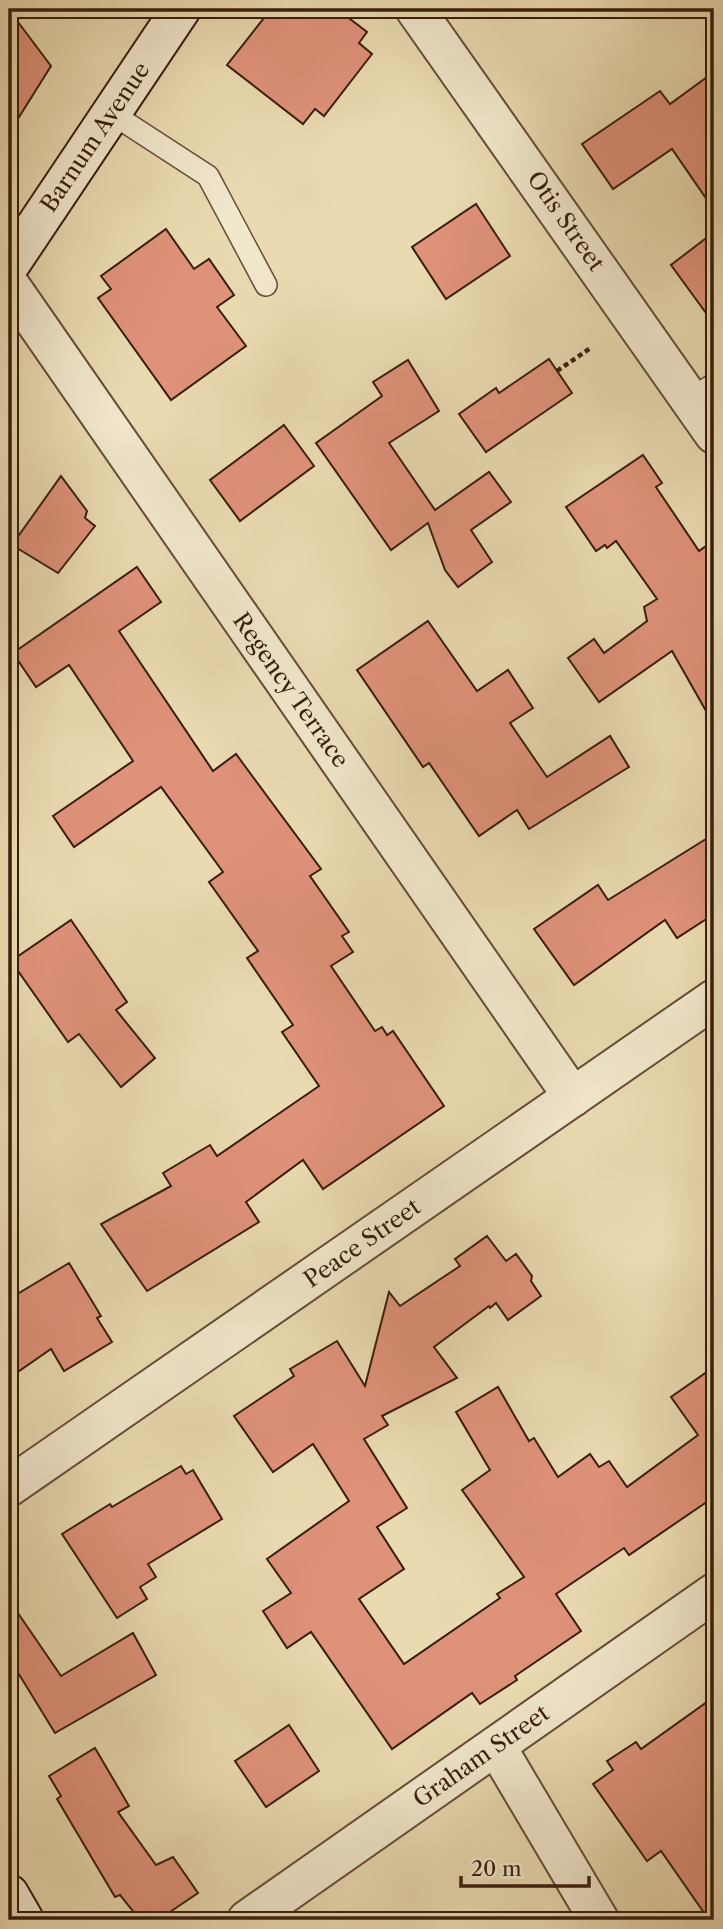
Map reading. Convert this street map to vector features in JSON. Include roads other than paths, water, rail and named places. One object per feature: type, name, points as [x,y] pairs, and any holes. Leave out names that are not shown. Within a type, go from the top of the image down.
[{"type":"street","name":"Barnum Avenue","points":[[9,266],[181,9]]},
{"type":"street","name":"Otis Street","points":[[415,9],[703,392],[714,435]]},
{"type":"street","name":"Regency Terrace","points":[[9,284],[573,1097]]},
{"type":"street","name":"Peace Street","points":[[9,1487],[714,999]]},
{"type":"street","name":"Graham Street","points":[[247,1920],[714,1592]]},
{"type":"street","points":[[496,1746],[599,1920]]},
{"type":"street","points":[[9,1894],[24,1920]]},
{"type":"lane","points":[[111,113],[208,176],[266,285]]}]
